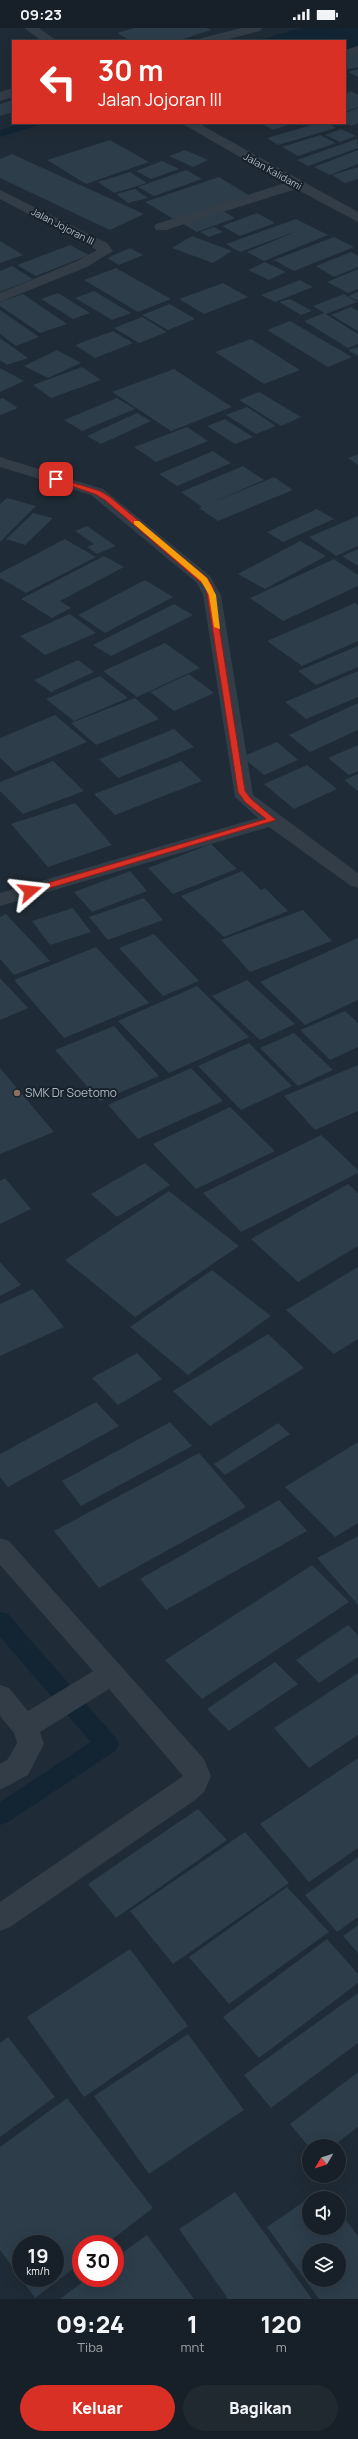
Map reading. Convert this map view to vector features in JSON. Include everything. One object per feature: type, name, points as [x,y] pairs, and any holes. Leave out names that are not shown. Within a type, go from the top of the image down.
[{"type":"street","points":[[30,28],[49,40]]},
{"type":"street","points":[[210,40],[256,28]]},
{"type":"street","points":[[346,54],[358,50]]},
{"type":"street","points":[[0,97],[12,92]]},
{"type":"street","name":"Jalan Kalidami","points":[[190,124],[358,218]]},
{"type":"street","points":[[161,227],[297,184]]},
{"type":"street","name":"Jalan Jojoran III","points":[[0,194],[102,246],[106,251],[82,264],[0,298]]},
{"type":"street","points":[[0,462],[97,492],[168,549],[210,587],[242,792],[248,800],[272,820],[358,882]]},
{"type":"street","points":[[0,900],[272,820]]},
{"type":"street","points":[[0,1548],[103,1679],[194,1767],[197,1776],[194,1784],[0,1918]]},
{"type":"street","points":[[31,1723],[103,1679]]},
{"type":"street","points":[[0,1696],[31,1723],[31,1744],[18,1767],[0,1778]]},
{"type":"water","points":[[301,28],[358,28],[358,46],[346,50],[346,40],[259,40]]},
{"type":"building","points":[[134,28],[207,28],[211,30],[180,40],[129,40],[117,33]]},
{"type":"building","points":[[358,52],[358,67],[346,70],[346,56]]},
{"type":"building","points":[[358,69],[358,77],[348,72]]},
{"type":"building","points":[[351,91],[358,95],[358,107],[346,112],[347,99],[346,94]]},
{"type":"building","points":[[12,100],[12,112],[0,116],[0,104]]},
{"type":"building","points":[[358,108],[358,123],[351,126],[346,124],[346,113]]},
{"type":"building","points":[[263,124],[291,124],[273,130]]},
{"type":"building","points":[[315,124],[330,124],[336,128],[278,145],[267,138]]},
{"type":"building","points":[[341,129],[356,136],[340,142],[325,135]]},
{"type":"building","points":[[320,135],[336,143],[298,156],[282,147]]},
{"type":"building","points":[[357,139],[358,148],[308,166],[297,160]]},
{"type":"building","points":[[110,140],[149,162],[86,184],[47,160]]},
{"type":"building","points":[[185,150],[208,160],[193,167],[169,156]]},
{"type":"building","points":[[358,150],[358,164],[330,175],[314,167]]},
{"type":"building","points":[[12,154],[144,214],[110,230],[0,178],[0,159]]},
{"type":"building","points":[[162,161],[179,169],[151,179],[136,171]]},
{"type":"building","points":[[358,167],[358,179],[345,183],[332,175]]},
{"type":"building","points":[[186,170],[202,179],[154,196],[138,187]]},
{"type":"building","points":[[130,172],[147,183],[114,193],[98,182]]},
{"type":"building","points":[[219,177],[250,196],[177,221],[145,202]]},
{"type":"building","points":[[135,189],[148,198],[128,203],[116,194]]},
{"type":"building","points":[[220,209],[235,218],[197,232],[182,223]]},
{"type":"building","points":[[257,213],[275,223],[240,236],[222,226]]},
{"type":"building","points":[[296,219],[328,235],[264,261],[247,252],[297,231],[240,252],[226,244]]},
{"type":"building","points":[[214,227],[223,232],[209,237],[200,232]]},
{"type":"building","points":[[192,236],[232,251],[213,263],[172,248]]},
{"type":"building","points":[[334,237],[354,247],[294,271],[274,260]]},
{"type":"building","points":[[0,241],[23,255],[0,263]]},
{"type":"building","points":[[70,245],[89,255],[36,276],[17,265]]},
{"type":"building","points":[[130,248],[143,255],[119,265],[107,258]]},
{"type":"building","points":[[351,252],[358,256],[358,267],[334,277],[316,266]]},
{"type":"building","points":[[265,262],[286,272],[269,280],[248,270]]},
{"type":"building","points":[[12,266],[33,279],[0,292],[0,271]]},
{"type":"building","points":[[116,268],[171,299],[138,312],[84,280]]},
{"type":"building","points":[[358,269],[358,289],[348,293],[327,282]]},
{"type":"building","points":[[300,280],[313,287],[275,302],[261,295]]},
{"type":"building","points":[[223,283],[248,297],[204,314],[179,299]]},
{"type":"building","points":[[94,291],[131,313],[112,320],[75,298]]},
{"type":"building","points":[[358,292],[358,301],[348,296]]},
{"type":"building","points":[[58,293],[90,313],[73,319],[41,299]]},
{"type":"building","points":[[23,294],[67,324],[40,333],[0,306],[0,302]]},
{"type":"building","points":[[344,294],[357,302],[326,314],[313,306]]},
{"type":"building","points":[[290,299],[312,311],[301,315],[279,302]]},
{"type":"building","points":[[170,304],[195,319],[168,330],[142,315]]},
{"type":"building","points":[[351,307],[358,311],[358,331],[331,315]]},
{"type":"building","points":[[0,310],[39,337],[16,346],[0,334]]},
{"type":"building","points":[[324,313],[358,334],[358,344],[348,348],[304,321]]},
{"type":"building","points":[[142,317],[167,332],[139,343],[114,328]]},
{"type":"building","points":[[290,321],[352,357],[328,367],[267,330]]},
{"type":"building","points":[[113,331],[133,343],[95,358],[75,345]]},
{"type":"building","points":[[0,338],[28,358],[7,365],[0,360]]},
{"type":"building","points":[[251,339],[300,370],[264,384],[215,352]]},
{"type":"building","points":[[358,347],[358,356],[348,350]]},
{"type":"building","points":[[57,350],[81,363],[48,378],[24,366]]},
{"type":"building","points":[[82,367],[101,380],[51,398],[33,385]]},
{"type":"building","points":[[0,368],[24,381],[0,392]]},
{"type":"building","points":[[174,369],[232,407],[171,431],[112,392]]},
{"type":"building","points":[[259,392],[301,417],[281,426],[239,400]]},
{"type":"building","points":[[3,398],[18,408],[0,415],[0,399]]},
{"type":"building","points":[[117,398],[135,409],[82,431],[64,420]]},
{"type":"building","points":[[247,407],[276,426],[256,434],[226,415]]},
{"type":"building","points":[[137,413],[151,421],[101,444],[87,436]]},
{"type":"building","points":[[225,419],[253,437],[235,444],[207,426]]},
{"type":"building","points":[[187,427],[208,441],[156,462],[134,447]]},
{"type":"building","points":[[213,451],[231,463],[177,486],[159,474]]},
{"type":"building","points":[[358,454],[358,465],[348,458]]},
{"type":"building","points":[[243,466],[264,480],[211,503],[274,477],[293,490],[218,521],[199,508],[202,507],[181,492]]},
{"type":"building","points":[[7,498],[36,506],[0,542],[0,504]]},
{"type":"building","points":[[317,509],[334,519],[283,542],[267,532]]},
{"type":"building","points":[[33,513],[53,518],[25,545],[6,539]]},
{"type":"building","points":[[358,516],[358,546],[336,556],[309,537]]},
{"type":"building","points":[[87,526],[116,546],[97,554],[87,547],[94,544],[75,531]]},
{"type":"building","points":[[65,539],[96,557],[26,593],[0,578],[0,573]]},
{"type":"building","points":[[300,541],[326,556],[265,589],[238,574]]},
{"type":"building","points":[[358,549],[358,566],[342,556]]},
{"type":"building","points":[[104,556],[124,567],[60,601],[71,608],[52,618],[21,599]]},
{"type":"building","points":[[334,559],[358,575],[358,586],[283,621],[250,598]]},
{"type":"building","points":[[145,580],[173,597],[105,633],[78,615]]},
{"type":"building","points":[[355,603],[358,605],[358,641],[302,666],[267,641]]},
{"type":"building","points":[[174,604],[193,615],[111,656],[93,645]]},
{"type":"building","points":[[70,614],[96,633],[45,655],[20,636]]},
{"type":"building","points":[[165,643],[200,668],[137,697],[103,671]]},
{"type":"building","points":[[358,646],[358,667],[316,685],[298,671]]},
{"type":"building","points":[[78,660],[94,672],[51,692],[34,680]]},
{"type":"building","points":[[358,671],[358,697],[306,719],[285,702]]},
{"type":"building","points":[[189,674],[214,693],[174,711],[150,692]]},
{"type":"building","points":[[100,676],[128,698],[74,721],[46,699]]},
{"type":"building","points":[[135,698],[159,719],[96,745],[71,723]]},
{"type":"building","points":[[358,703],[358,730],[310,752],[289,735]]},
{"type":"building","points":[[55,715],[87,742],[15,772],[0,758],[0,738]]},
{"type":"building","points":[[174,729],[194,747],[118,778],[99,759]]},
{"type":"building","points":[[277,742],[298,760],[264,775],[242,757]]},
{"type":"building","points":[[358,745],[358,771],[349,775],[328,758]]},
{"type":"building","points":[[53,761],[84,791],[23,814],[0,791],[0,782]]},
{"type":"building","points":[[181,761],[202,781],[115,815],[94,794]]},
{"type":"building","points":[[307,765],[337,789],[294,809],[264,784]]},
{"type":"building","points":[[358,774],[358,791],[344,780]]},
{"type":"building","points":[[75,803],[112,845],[48,867],[11,824]]},
{"type":"building","points":[[211,844],[237,869],[173,894],[148,868]]},
{"type":"building","points":[[130,871],[147,891],[92,912],[74,892]]},
{"type":"building","points":[[242,871],[261,890],[265,888],[288,911],[224,937],[181,896]]},
{"type":"building","points":[[144,898],[163,920],[108,940],[89,917]]},
{"type":"building","points":[[73,908],[91,932],[50,945],[32,921]]},
{"type":"building","points":[[303,910],[332,941],[250,972],[221,940]]},
{"type":"building","points":[[6,914],[50,961],[14,975],[0,959],[0,917]]},
{"type":"building","points":[[154,934],[199,981],[163,996],[119,948]]},
{"type":"building","points":[[358,938],[358,1000],[305,1025],[260,982]]},
{"type":"building","points":[[96,947],[149,1003],[64,1038],[14,980]]},
{"type":"building","points":[[0,978],[28,1008],[0,1020]]},
{"type":"building","points":[[247,980],[295,1024],[260,1040],[212,996]]},
{"type":"building","points":[[197,986],[249,1037],[169,1073],[118,1021]]},
{"type":"building","points":[[345,1011],[358,1023],[358,1047],[330,1060],[300,1030]]},
{"type":"building","points":[[114,1026],[159,1076],[100,1101],[55,1050]]},
{"type":"building","points":[[294,1033],[333,1070],[298,1086],[260,1048]]},
{"type":"building","points":[[249,1043],[292,1086],[241,1110],[198,1066]]},
{"type":"building","points":[[358,1065],[358,1111],[315,1130],[284,1096]]},
{"type":"building","name":"SMK Dr Soetomo","points":[[0,1068],[54,1132],[0,1154]]},
{"type":"building","points":[[191,1068],[223,1101],[138,1139],[108,1105]]},
{"type":"building","points":[[230,1107],[275,1151],[196,1189],[153,1144]]},
{"type":"building","points":[[321,1135],[358,1170],[358,1173],[241,1232],[203,1193]]},
{"type":"building","points":[[145,1163],[170,1185],[117,1217],[91,1194]]},
{"type":"building","points":[[5,1178],[31,1209],[0,1224],[0,1181]]},
{"type":"building","points":[[348,1184],[358,1193],[358,1246],[298,1282],[251,1239]]},
{"type":"building","points":[[169,1191],[239,1246],[135,1317],[65,1260]]},
{"type":"building","points":[[0,1262],[21,1285],[0,1296]]},
{"type":"building","points":[[358,1267],[358,1339],[334,1354],[286,1310]]},
{"type":"building","points":[[212,1270],[271,1316],[188,1375],[130,1327]]},
{"type":"building","points":[[33,1289],[64,1327],[0,1356],[0,1304]]},
{"type":"building","points":[[268,1334],[304,1368],[210,1426],[173,1391]]},
{"type":"building","points":[[137,1353],[162,1379],[118,1405],[92,1378]]},
{"type":"building","points":[[96,1402],[119,1426],[8,1487],[0,1477],[0,1454]]},
{"type":"building","points":[[170,1422],[192,1446],[81,1506],[62,1481]]},
{"type":"building","points":[[278,1423],[290,1434],[225,1475],[214,1464]]},
{"type":"building","points":[[358,1442],[358,1523],[335,1537],[285,1487]]},
{"type":"building","points":[[199,1453],[246,1507],[99,1588],[54,1531]]},
{"type":"building","points":[[279,1500],[307,1531],[166,1610],[140,1579]]},
{"type":"building","points":[[358,1536],[358,1605],[317,1558]]},
{"type":"building","points":[[312,1565],[349,1602],[202,1699],[165,1660]]},
{"type":"building","points":[[348,1625],[358,1635],[358,1657],[319,1683],[296,1660]]},
{"type":"building","points":[[275,1662],[298,1684],[229,1731],[207,1709]]},
{"type":"building","points":[[358,1673],[358,1735],[309,1768],[274,1728]]},
{"type":"building","points":[[358,1758],[358,1848],[309,1882],[260,1824]]},
{"type":"building","points":[[198,1809],[227,1840],[116,1918],[88,1884]]},
{"type":"building","points":[[245,1832],[289,1883],[173,1964],[130,1911]]},
{"type":"building","points":[[358,1857],[358,1917],[337,1932],[305,1895]]},
{"type":"building","points":[[287,1887],[329,1932],[229,2004],[189,1957]]},
{"type":"building","points":[[358,1925],[358,1953],[343,1936]]},
{"type":"building","points":[[327,1939],[358,1974],[358,1983],[259,2058],[223,2017]]},
{"type":"building","points":[[130,1949],[188,2026],[84,2097],[27,2017]]},
{"type":"building","points":[[358,1993],[358,2043],[271,2108],[244,2075]]},
{"type":"building","points":[[188,2034],[244,2110],[149,2174],[94,2096]]},
{"type":"building","points":[[8,2037],[55,2097],[0,2137],[0,2043]]},
{"type":"building","points":[[358,2072],[358,2127],[342,2139],[302,2139],[290,2124]]},
{"type":"building","points":[[67,2098],[153,2208],[118,2235],[72,2235],[72,2270],[64,2276],[64,2235],[12,2235],[12,2266],[0,2250],[0,2147]]},
{"type":"building","points":[[235,2192],[312,2299],[228,2299],[179,2229]]},
{"type":"building","points":[[302,2203],[302,2235],[346,2235],[346,2220],[358,2236],[358,2299],[319,2299],[310,2287],[346,2287],[346,2243],[302,2243],[302,2275],[267,2227]]},
{"type":"building","points":[[147,2235],[194,2299],[60,2299],[76,2287],[124,2287],[124,2252]]},
{"type":"building","points":[[27,2287],[49,2287],[35,2298]]},
{"type":"waterway","points":[[0,134],[32,124]]},
{"type":"waterway","points":[[0,1621],[107,1744],[0,1815]]},
{"type":"slow traffic","points":[[136,523],[204,580],[210,587],[217,627]]},
{"type":"place","name":"SMK Dr Soetomo","points":[[17,1093]]},
{"type":"route","points":[[30,891],[272,820],[244,797],[242,792],[210,587],[204,580],[108,499],[97,492],[56,479]]}]
